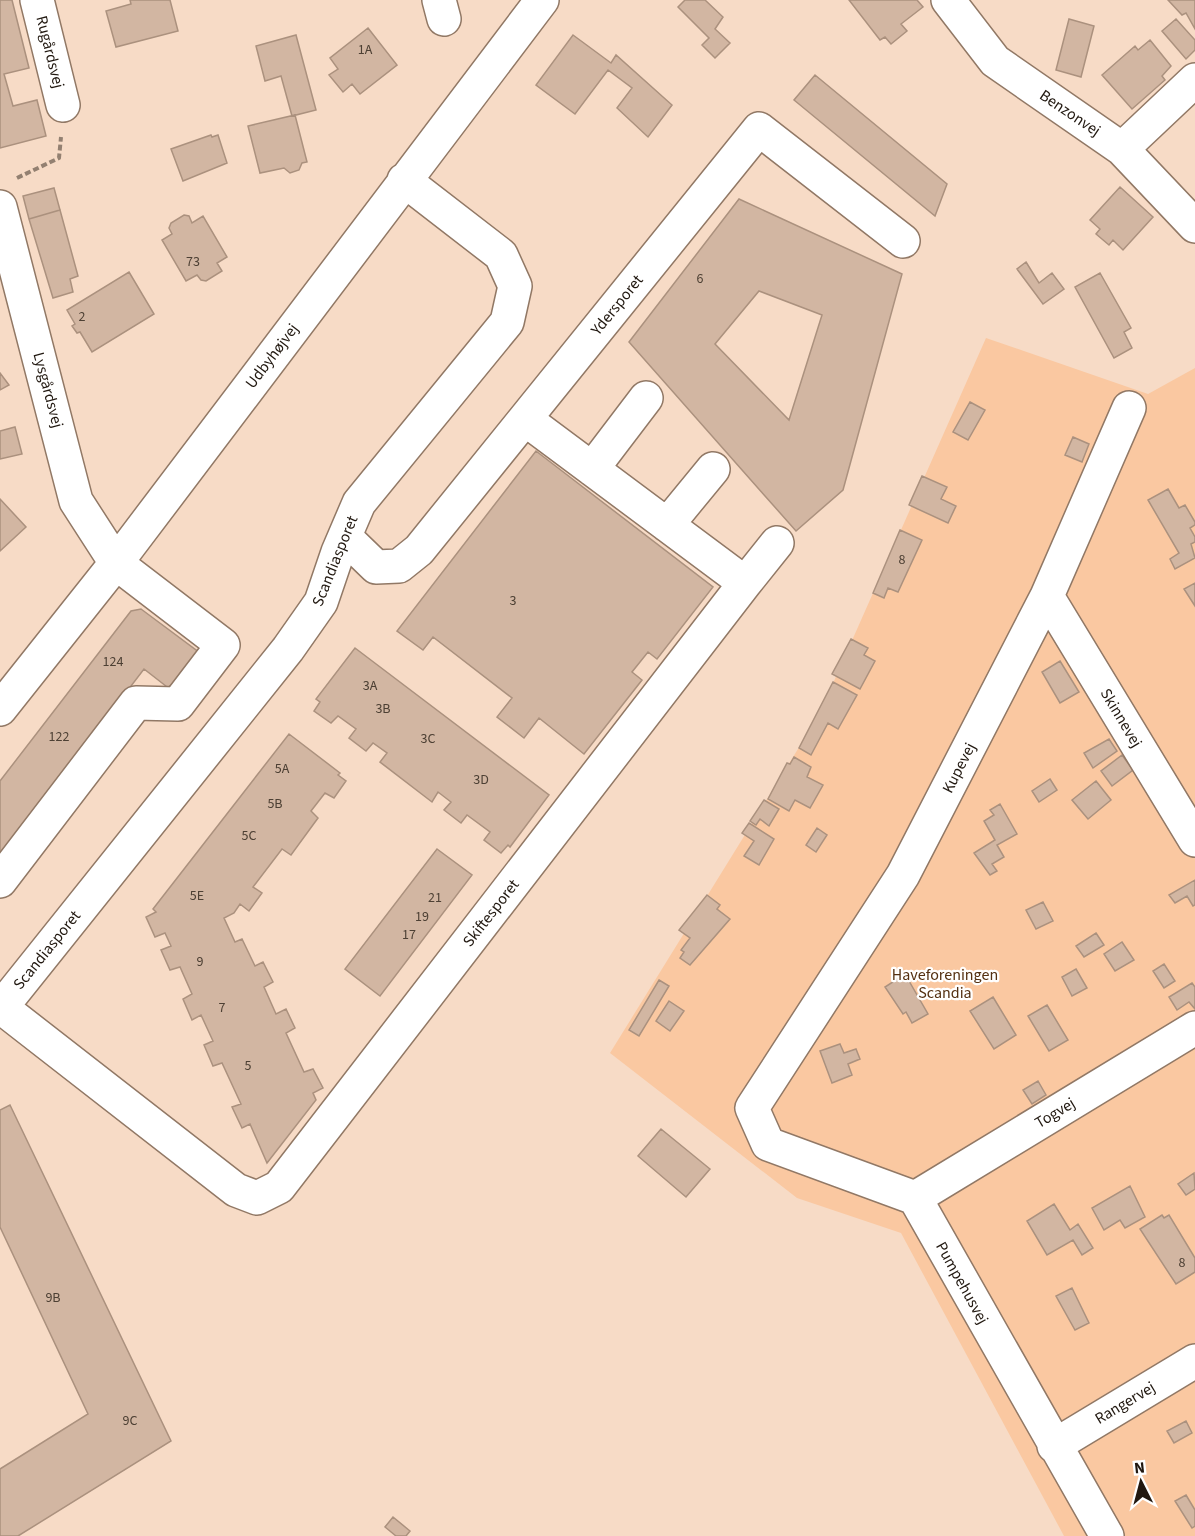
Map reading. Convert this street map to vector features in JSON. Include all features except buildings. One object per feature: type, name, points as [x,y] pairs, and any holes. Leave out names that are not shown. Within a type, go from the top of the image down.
[{"type":"street","name":"Rugårdsvej","points":[[37,0],[63,105]]},
{"type":"street","name":"Udbyhøjvej","points":[[0,709],[116,563],[542,0]]},
{"type":"street","name":"Benzonvej","points":[[948,0],[995,61],[1122,149],[1195,226]]},
{"type":"street","points":[[1122,149],[1195,80]]},
{"type":"street","name":"Ydersporet","points":[[345,537],[376,567],[399,566],[419,550],[759,129],[903,240]]},
{"type":"street","name":"Scandiasporet","points":[[1,1008],[288,649],[321,602],[359,504],[507,322],[515,286],[501,255],[404,180]]},
{"type":"street","name":"Lysgårdsvej","points":[[0,881],[136,703],[178,704],[223,645],[116,563],[76,501],[5,194]]},
{"type":"street","points":[[592,470],[646,398]]},
{"type":"street","name":"Kupevej","points":[[915,1198],[768,1144],[752,1108],[903,875],[1047,596],[1129,408]]},
{"type":"street","points":[[525,419],[746,584]]},
{"type":"street","points":[[667,525],[713,469]]},
{"type":"street","name":"Skiftesporet","points":[[1,1008],[236,1190],[257,1198],[279,1187],[777,543]]},
{"type":"street","name":"Skinnevej","points":[[1047,596],[1195,840]]},
{"type":"street","name":"Togvej","points":[[915,1198],[1195,1028]]},
{"type":"street","name":"Pumpehusvej","points":[[915,1198],[1107,1536]]},
{"type":"street","name":"Rangervej","points":[[1054,1446],[1195,1361]]},
{"type":"path","points":[[5,194],[59,158],[63,105]]},
{"type":"green space","name":"Haveforeningen Scandia","points":[[986,338],[1148,394],[1195,368],[1195,1536],[1064,1536],[901,1233],[797,1198],[610,1053],[819,715]]}]
